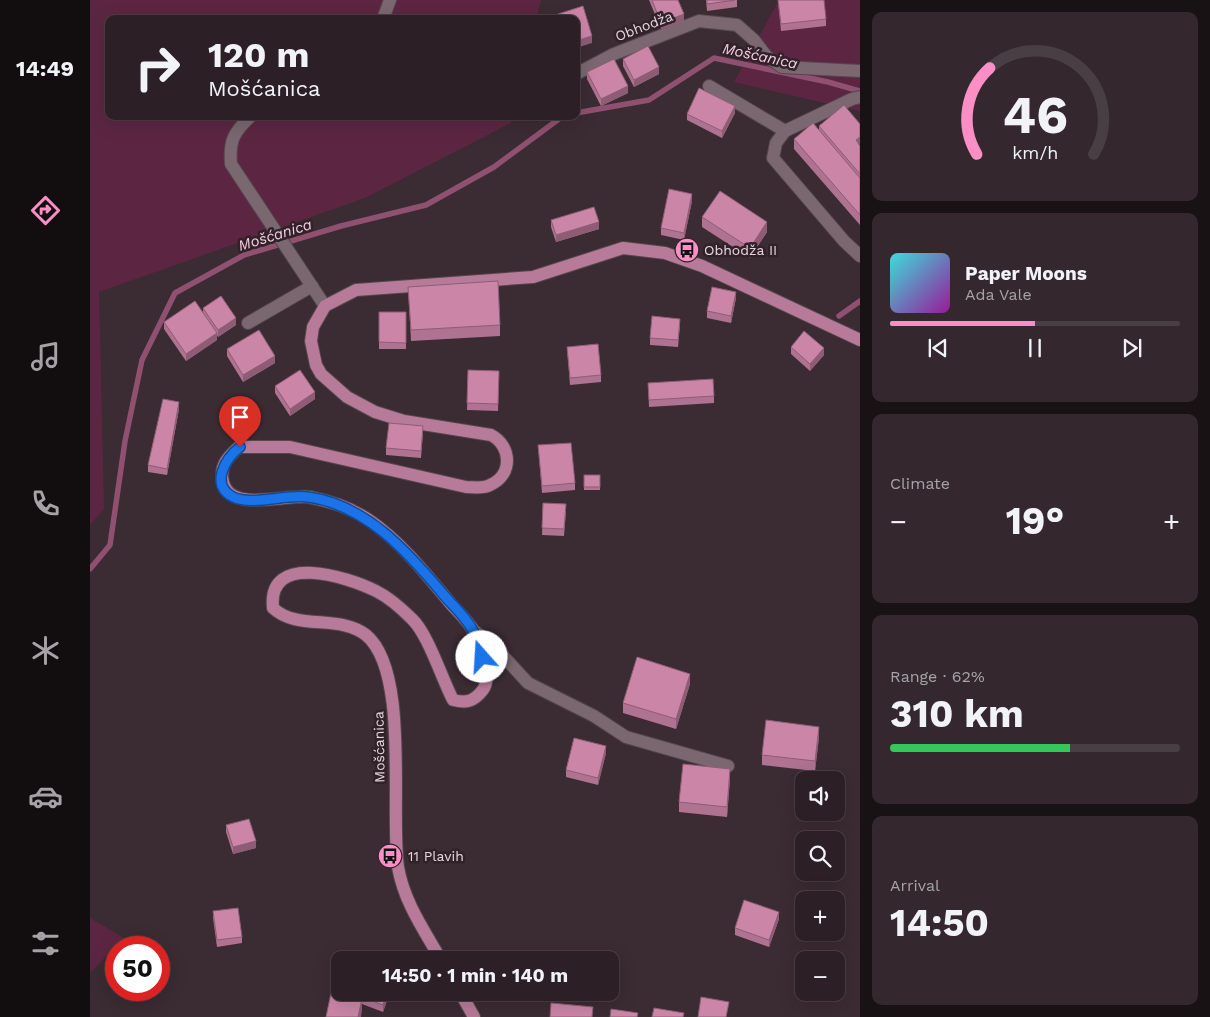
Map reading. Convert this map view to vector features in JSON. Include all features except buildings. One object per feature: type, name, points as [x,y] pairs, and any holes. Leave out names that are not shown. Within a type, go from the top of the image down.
[{"type":"main road","points":[[325,306],[356,290],[533,277],[623,248],[665,253],[702,266],[860,340]]},
{"type":"main road","name":"Mošćanica","points":[[325,306],[313,327],[311,341],[316,365],[321,374],[347,397],[376,412],[404,421],[492,435],[501,440],[507,451],[504,472],[492,484],[485,487],[466,487],[290,447],[240,447],[229,456],[222,467],[224,486],[231,496],[242,500],[308,497],[340,504],[369,520],[414,559],[472,629],[487,672],[487,686],[477,698],[465,703],[453,700],[429,647],[414,620],[377,592],[352,581],[305,572],[287,576],[278,584],[273,594],[273,608],[282,616],[352,628],[366,634],[374,644],[386,670],[395,708],[395,831],[398,869],[409,904],[436,951]]},
{"type":"main road","points":[[465,1001],[474,1017]]},
{"type":"street","points":[[384,15],[390,0]]},
{"type":"street","name":"Obhodža","points":[[580,72],[614,54],[699,21],[737,25],[754,40],[767,57],[782,67],[860,71]]},
{"type":"street","points":[[709,86],[785,131]]},
{"type":"street","points":[[856,98],[785,131],[776,143],[773,158],[844,241],[860,256]]},
{"type":"street","points":[[247,120],[238,128],[230,146],[231,164],[325,306]]},
{"type":"street","points":[[248,323],[312,286]]},
{"type":"street","name":"Mošćanica","points":[[472,629],[493,645],[528,682],[594,716],[626,737],[728,766]]},
{"type":"shaded area","points":[[90,0],[541,0],[537,15],[105,15],[105,120],[512,120],[511,123],[365,198],[99,292],[104,509],[90,525]]},
{"type":"shaded area","points":[[779,0],[860,0],[860,111],[734,82]]},
{"type":"shaded area","points":[[90,918],[121,936],[105,936],[105,958],[90,973]]},
{"type":"waterway","name":"Mošćanica","points":[[580,112],[649,100],[714,58],[828,82],[860,91]]},
{"type":"waterway","name":"Mošćanica","points":[[90,569],[110,545],[125,441],[142,360],[175,293],[244,255],[341,226],[426,205],[494,167],[558,120]]},
{"type":"waterway","points":[[839,316],[860,301]]},
{"type":"place","name":"Obhodža II","points":[[687,250]]},
{"type":"place","name":"11 Plavih","points":[[390,856]]},
{"type":"route","points":[[240,447],[229,456],[222,467],[221,477],[224,486],[231,496],[242,500],[308,497],[340,504],[369,520],[414,559],[472,629],[482,657]]}]
